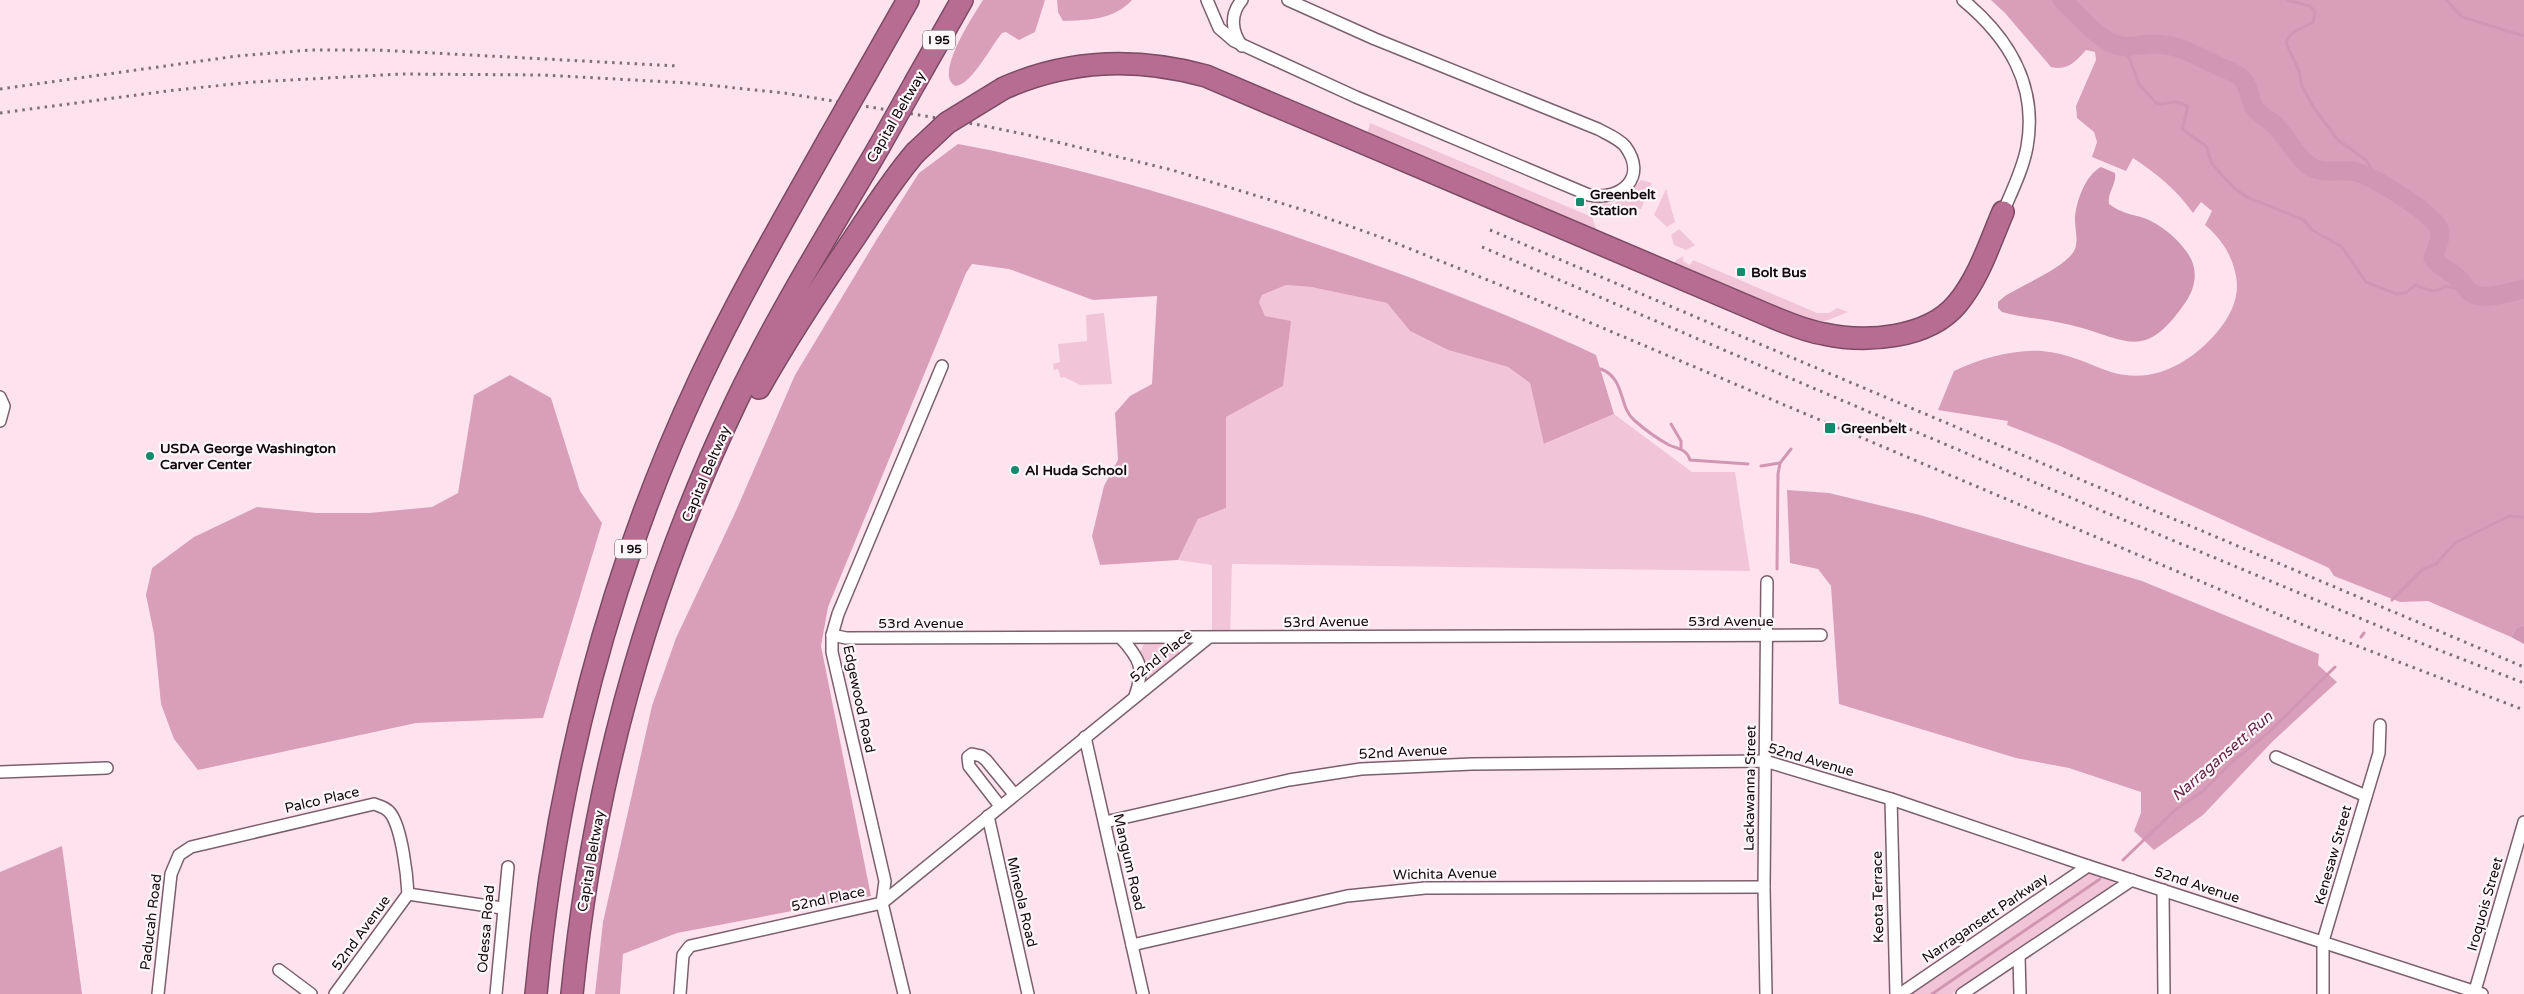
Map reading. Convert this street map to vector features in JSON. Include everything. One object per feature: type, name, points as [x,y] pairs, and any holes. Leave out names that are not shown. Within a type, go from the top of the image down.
[{"type":"highway","points":[[866,74],[898,0]]},
{"type":"highway","name":"I 95","points":[[536,994],[552,860],[568,775],[614,600],[641,522],[694,392],[729,320],[908,0]]},
{"type":"highway","name":"Capital Beltway","points":[[572,994],[591,854],[605,781],[626,697],[653,608],[706,469],[737,401],[769,339],[962,0]]},
{"type":"highway","points":[[671,559],[725,451],[782,346],[893,181],[915,153],[947,124],[1004,88],[1057,70],[1100,63],[1133,63],[1181,69],[1206,76],[1784,322],[1823,334],[1849,338],[1899,334],[1922,327],[1941,318],[1956,305],[1977,272],[2003,212]]},
{"type":"street","points":[[1207,0],[1214,20],[1225,35],[1242,46],[1356,97],[1589,195],[1612,196],[1620,193],[1630,181],[1632,163],[1626,147],[1619,140],[1598,128],[1375,39],[1288,0]]},
{"type":"street","points":[[1242,0],[1234,13],[1233,22],[1235,34],[1242,46]]},
{"type":"street","points":[[1963,0],[2000,35],[2015,59],[2024,81],[2030,128],[2027,148],[2003,212]]},
{"type":"street","name":"Edgewood Road","points":[[904,994],[882,903],[885,881],[832,652],[832,635],[853,576],[942,366]]},
{"type":"street","points":[[0,397],[4,413],[0,420]]},
{"type":"street","name":"Lackawanna Street","points":[[1766,994],[1764,888],[1768,635],[1767,582]]},
{"type":"street","name":"53rd Avenue","points":[[832,635],[846,638],[1821,635]]},
{"type":"street","name":"52nd Place","points":[[1121,638],[1137,656],[1142,678],[1134,698]]},
{"type":"street","name":"52nd Place","points":[[680,994],[683,955],[690,946],[882,903],[1208,638]]},
{"type":"street","name":"Kenesaw Street","points":[[2323,994],[2323,941],[2379,753],[2380,725]]},
{"type":"street","name":"Mangum Road","points":[[1085,737],[1143,994]]},
{"type":"street","points":[[1000,806],[969,766],[968,757],[972,754],[981,756],[1014,794]]},
{"type":"street","points":[[2276,757],[2366,796]]},
{"type":"street","name":"52nd Avenue","points":[[1105,822],[1289,780],[1361,769],[1465,764],[1765,761],[1891,799],[2088,866],[2323,941],[2477,993]]},
{"type":"street","points":[[0,772],[107,768]]},
{"type":"street","name":"Keota Terrace","points":[[1891,799],[1896,994]]},
{"type":"street","name":"Palco Place","points":[[179,855],[191,847],[374,804],[387,810],[394,820],[404,856],[408,894]]},
{"type":"street","name":"Mineola Road","points":[[988,816],[1028,994]]},
{"type":"street","name":"Iroquois Street","points":[[2477,993],[2524,822]]},
{"type":"street","name":"Paducah Road","points":[[158,994],[171,874],[179,855]]},
{"type":"street","name":"Narragansett Parkway","points":[[1900,994],[2088,866]]},
{"type":"street","name":"Odessa Road","points":[[496,994],[502,908],[508,867]]},
{"type":"street","points":[[1962,994],[2132,880]]},
{"type":"street","name":"Wichita Avenue","points":[[1132,945],[1281,910],[1372,892],[1425,888],[1764,888]]},
{"type":"street","points":[[2163,890],[2164,994]]},
{"type":"street","name":"52nd Avenue","points":[[335,994],[408,894],[502,908]]},
{"type":"street","points":[[2019,956],[2020,994]]},
{"type":"street","points":[[279,970],[311,994]]},
{"type":"shaded area","points":[[983,0],[1045,0],[1035,32],[1019,40],[1006,32],[1002,33],[975,72],[962,84],[956,86],[950,80],[949,71],[952,58]]},
{"type":"shaded area","points":[[1057,0],[1132,0],[1117,12],[1100,18],[1063,21],[1058,12]]},
{"type":"shaded area","points":[[1991,0],[2524,0],[2524,625],[2516,628],[2511,637],[2428,601],[2400,602],[2334,576],[2329,568],[2058,445],[2007,425],[2008,421],[1938,410],[1954,371],[1985,359],[2008,353],[2051,352],[2069,356],[2111,372],[2127,375],[2142,376],[2170,368],[2196,353],[2218,331],[2227,319],[2237,291],[2236,276],[2229,254],[2221,241],[2205,225],[2212,211],[2201,202],[2193,213],[2166,182],[2133,158],[2126,171],[2092,157],[2097,142],[2094,132],[2077,118],[2076,106],[2096,60],[2095,52],[2086,50],[2067,66],[2062,68],[2051,67],[2005,13]]},
{"type":"shaded area","points":[[1370,123],[1592,217],[1599,237],[1366,138]]},
{"type":"shaded area","points":[[958,144],[1085,172],[1169,196],[1332,249],[1484,306],[1596,355],[1614,414],[1544,444],[1530,383],[1508,367],[1448,350],[1410,331],[1387,303],[1311,287],[1286,285],[1262,295],[1259,302],[1265,316],[1291,321],[1283,386],[1226,417],[1226,508],[1198,519],[1178,560],[1100,565],[1092,536],[1104,486],[1118,460],[1115,413],[1130,396],[1152,384],[1157,296],[1093,300],[1009,269],[972,264],[966,273],[828,607],[821,646],[871,896],[677,933],[623,954],[620,994],[595,994],[603,922],[652,706],[676,638],[735,513],[795,375],[919,173]]},
{"type":"shaded area","points":[[2101,167],[2115,173],[2115,181],[2109,196],[2109,204],[2122,211],[2144,218],[2167,231],[2186,251],[2193,263],[2195,275],[2193,288],[2187,300],[2172,321],[2158,333],[2145,340],[2132,342],[2119,340],[2087,329],[2002,312],[1998,308],[1998,302],[2005,296],[2053,269],[2074,251],[2077,240],[2075,213],[2079,198],[2090,176]]},
{"type":"shaded area","points":[[1641,180],[1652,183],[1641,209],[1629,208],[1618,210],[1615,202],[1625,197]]},
{"type":"shaded area","points":[[1666,189],[1675,222],[1667,227],[1654,215]]},
{"type":"shaded area","points":[[1591,203],[1613,204],[1615,211],[1607,215],[1594,210]]},
{"type":"shaded area","points":[[1679,229],[1695,245],[1686,250],[1674,245],[1671,235]]},
{"type":"shaded area","points":[[1684,256],[1683,261],[1690,265],[1693,260],[1817,313],[1829,313],[1837,308],[1848,312],[1813,326],[1673,268],[1676,260]]},
{"type":"shaded area","points":[[1286,285],[1311,287],[1387,303],[1410,331],[1448,350],[1508,367],[1530,383],[1545,444],[1614,414],[1692,472],[1735,472],[1750,571],[1232,564],[1230,638],[1212,638],[1212,565],[1178,560],[1198,519],[1226,508],[1226,417],[1283,386],[1265,316],[1259,302],[1262,295]]},
{"type":"shaded area","points":[[1104,313],[1112,384],[1080,385],[1064,377],[1061,378],[1058,369],[1054,370],[1053,364],[1060,362],[1058,344],[1087,341],[1086,315]]},
{"type":"shaded area","points":[[510,375],[551,398],[580,491],[602,523],[543,718],[416,723],[198,770],[174,739],[161,704],[154,634],[146,595],[152,568],[194,537],[257,507],[317,513],[369,513],[432,507],[458,493],[474,395]]},
{"type":"shaded area","points":[[1787,490],[1829,493],[1920,515],[2142,581],[2319,654],[2318,665],[2337,682],[2273,741],[2203,815],[2154,850],[2134,831],[2141,813],[2141,792],[2069,768],[2016,758],[1839,704],[1831,586],[1818,569],[1790,563]]},
{"type":"shaded area","points":[[2524,625],[2524,644],[2511,637],[2516,628]]},
{"type":"shaded area","points":[[1144,644],[1176,644],[1179,648],[1179,655],[1151,677],[1147,675],[1140,653]]},
{"type":"shaded area","points":[[62,846],[82,994],[0,994],[0,872]]},
{"type":"shaded area","points":[[2086,873],[2113,878],[2113,885],[1952,994],[1908,994]]},
{"type":"waterway","points":[[2062,0],[2093,30],[2114,44],[2119,46],[2150,44],[2172,46],[2187,51],[2237,75],[2245,83],[2256,110],[2279,129],[2308,165],[2320,170],[2350,171],[2364,175],[2402,196],[2427,215],[2440,232],[2433,258],[2459,279],[2470,292],[2476,295],[2489,296],[2524,289]]},
{"type":"waterway","points":[[2287,0],[2310,6],[2315,12],[2313,22],[2293,32],[2286,43],[2299,71],[2302,86],[2314,108],[2338,140],[2366,160],[2381,184]]},
{"type":"waterway","points":[[2446,0],[2462,17],[2524,36]]},
{"type":"waterway","points":[[2115,45],[2129,57],[2139,84],[2157,104],[2177,102],[2188,107],[2182,129],[2206,146],[2212,164],[2234,188],[2247,197],[2304,220],[2312,230],[2342,247],[2366,282],[2397,294],[2406,293],[2415,285],[2434,291],[2445,286],[2469,291]]},
{"type":"waterway","points":[[1601,369],[1609,373],[1614,379],[1626,408],[1634,420],[1665,443],[1684,451],[1690,460],[1748,464]]},
{"type":"waterway","points":[[1671,424],[1681,441],[1681,448]]},
{"type":"waterway","points":[[1761,466],[1780,463],[1791,449]]},
{"type":"waterway","points":[[1777,569],[1778,474],[1780,463]]},
{"type":"waterway","name":"Narragansett Run","points":[[2392,600],[2423,569],[2436,564],[2455,543],[2509,516],[2524,517]]},
{"type":"waterway","name":"Narragansett Run","points":[[2361,637],[2364,633]]},
{"type":"waterway","name":"Narragansett Run","points":[[2123,860],[2175,810],[2203,791],[2233,761],[2268,733],[2335,667]]},
{"type":"waterway","name":"Narragansett Run","points":[[1932,994],[2100,879]]},
{"type":"railway","points":[[0,89],[237,56],[310,50],[377,50],[677,66]]},
{"type":"railway","points":[[0,113],[175,90],[254,82],[401,74],[543,75],[688,83],[784,93],[980,125],[1028,135],[1172,170],[1310,212],[1383,238],[1525,295],[2313,629],[2524,710]]},
{"type":"railway","points":[[1490,230],[2524,667]]},
{"type":"railway","points":[[1482,247],[2095,508],[2405,637],[2524,683]]},
{"type":"place","name":"Greenbelt Station","points":[[1580,202]]},
{"type":"place","name":"Bolt Bus","points":[[1741,272]]},
{"type":"place","name":"Greenbelt","points":[[1830,428]]},
{"type":"place","name":"USDA George Washington Carver Center","points":[[150,456]]},
{"type":"place","name":"Al Huda School","points":[[1015,470]]}]
